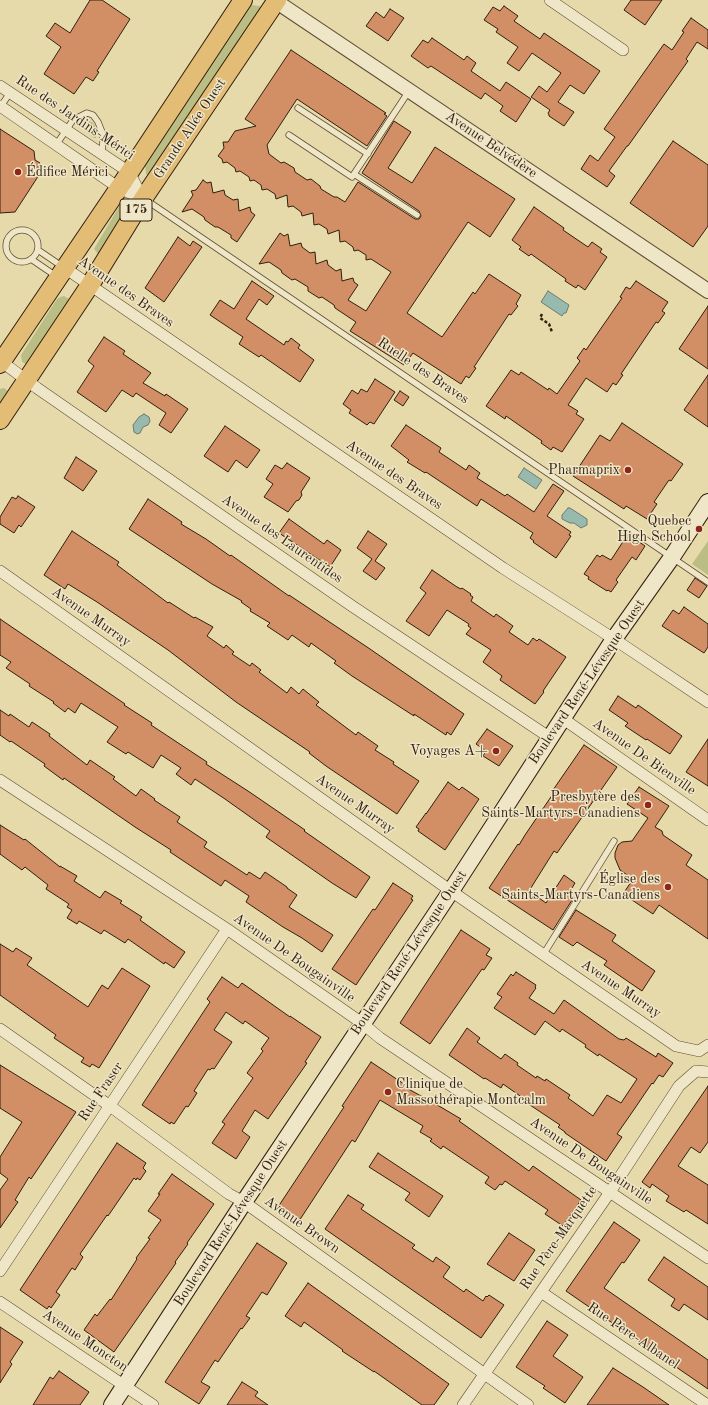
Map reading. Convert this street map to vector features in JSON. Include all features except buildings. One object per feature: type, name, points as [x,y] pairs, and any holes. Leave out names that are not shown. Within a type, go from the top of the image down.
[{"type":"main road","name":"Grande Allée Ouest","points":[[1,363],[120,188],[129,172],[243,0]]},
{"type":"main road","name":"Grande Allée Ouest","points":[[0,420],[90,285],[143,199],[276,0]]},
{"type":"main road","name":"Boulevard René-Lévesque Ouest","points":[[112,1405],[362,1023],[451,891],[614,638],[672,557],[708,502]]},
{"type":"street","name":"Avenue Belvédère","points":[[276,0],[708,291]]},
{"type":"street","points":[[550,0],[624,50]]},
{"type":"street","name":"Rue des Jardins-Mérici","points":[[0,86],[129,172],[143,199]]},
{"type":"street","points":[[0,106],[120,188]]},
{"type":"street","name":"Ruelle des Braves","points":[[120,188],[143,199]]},
{"type":"street","name":"Avenue des Braves","points":[[62,273],[90,285],[503,568],[614,638],[708,702]]},
{"type":"street","name":"Avenue des Laurentides","points":[[1,363],[352,606],[550,737]]},
{"type":"street","name":"Avenue Murray","points":[[0,570],[451,891],[676,1046],[703,1048]]},
{"type":"street","name":"Avenue De Bienville","points":[[562,718],[708,820]]},
{"type":"street","name":"Avenue De Bougainville","points":[[0,780],[227,929],[362,1023],[380,1038],[708,1258]]},
{"type":"street","name":"Rue Fraser","points":[[0,1271],[227,929]]},
{"type":"street","name":"Avenue Brown","points":[[0,1029],[110,1106],[229,1194],[244,1202],[528,1405]]},
{"type":"street","name":"Rue Père-Marquette","points":[[463,1405],[610,1192],[679,1086],[696,1071],[708,1072]]},
{"type":"street","name":"Rue Père-Albanel","points":[[540,1292],[706,1404],[705,1405]]},
{"type":"street","name":"Avenue Moncton","points":[[0,1302],[153,1405]]},
{"type":"lane","points":[[289,135],[352,177],[410,91]]},
{"type":"lane","points":[[0,106],[10,92]]},
{"type":"lane","points":[[298,108],[368,154]]},
{"type":"lane","points":[[56,144],[73,120],[86,113],[93,115],[102,132],[102,154]]},
{"type":"lane","points":[[354,174],[417,215]]},
{"type":"lane","name":"Ruelle des Braves","points":[[143,199],[708,582]]},
{"type":"lane","points":[[38,250],[31,259],[21,262],[16,261],[11,257],[6,248],[8,238],[11,234],[21,229],[31,232],[37,240],[38,250],[62,273]]},
{"type":"lane","points":[[31,259],[62,273]]},
{"type":"lane","points":[[543,955],[614,841]]},
{"type":"path","points":[[542,314],[540,318],[549,324],[552,332]]},
{"type":"green space","points":[[252,5],[260,6],[262,9],[149,176],[146,174],[145,165],[249,7]]},
{"type":"green space","points":[[84,120],[88,120],[95,126],[96,138],[79,126]]},
{"type":"green space","points":[[128,200],[131,204],[101,255],[98,254],[94,249],[121,203]]},
{"type":"green space","points":[[64,296],[69,299],[70,302],[30,364],[22,362],[21,355],[57,299]]},
{"type":"green space","points":[[4,388],[10,394],[0,413],[0,389]]},
{"type":"green space","points":[[708,541],[708,575],[692,564]]},
{"type":"water","points":[[548,291],[569,305],[566,313],[562,316],[541,302]]},
{"type":"water","points":[[144,414],[149,417],[150,421],[148,425],[143,427],[140,433],[137,434],[134,432],[133,425],[139,417]]},
{"type":"water","points":[[524,468],[542,480],[536,489],[518,477]]},
{"type":"water","points":[[568,508],[587,519],[587,525],[581,528],[574,523],[570,523],[562,519],[562,515]]},
{"type":"place","name":"Édifice Mérici","points":[[18,172]]},
{"type":"place","name":"Pharmaprix","points":[[628,470]]},
{"type":"place","name":"Quebec High School","points":[[699,529]]},
{"type":"place","name":"Voyages A+","points":[[496,751]]},
{"type":"place","name":"Presbytère des Saints-Martyrs-Canadiens","points":[[648,805]]},
{"type":"place","name":"Église des Saints-Martyrs-Canadiens","points":[[668,887]]},
{"type":"place","name":"Clinique de Massothérapie Montcalm","points":[[388,1092]]}]
